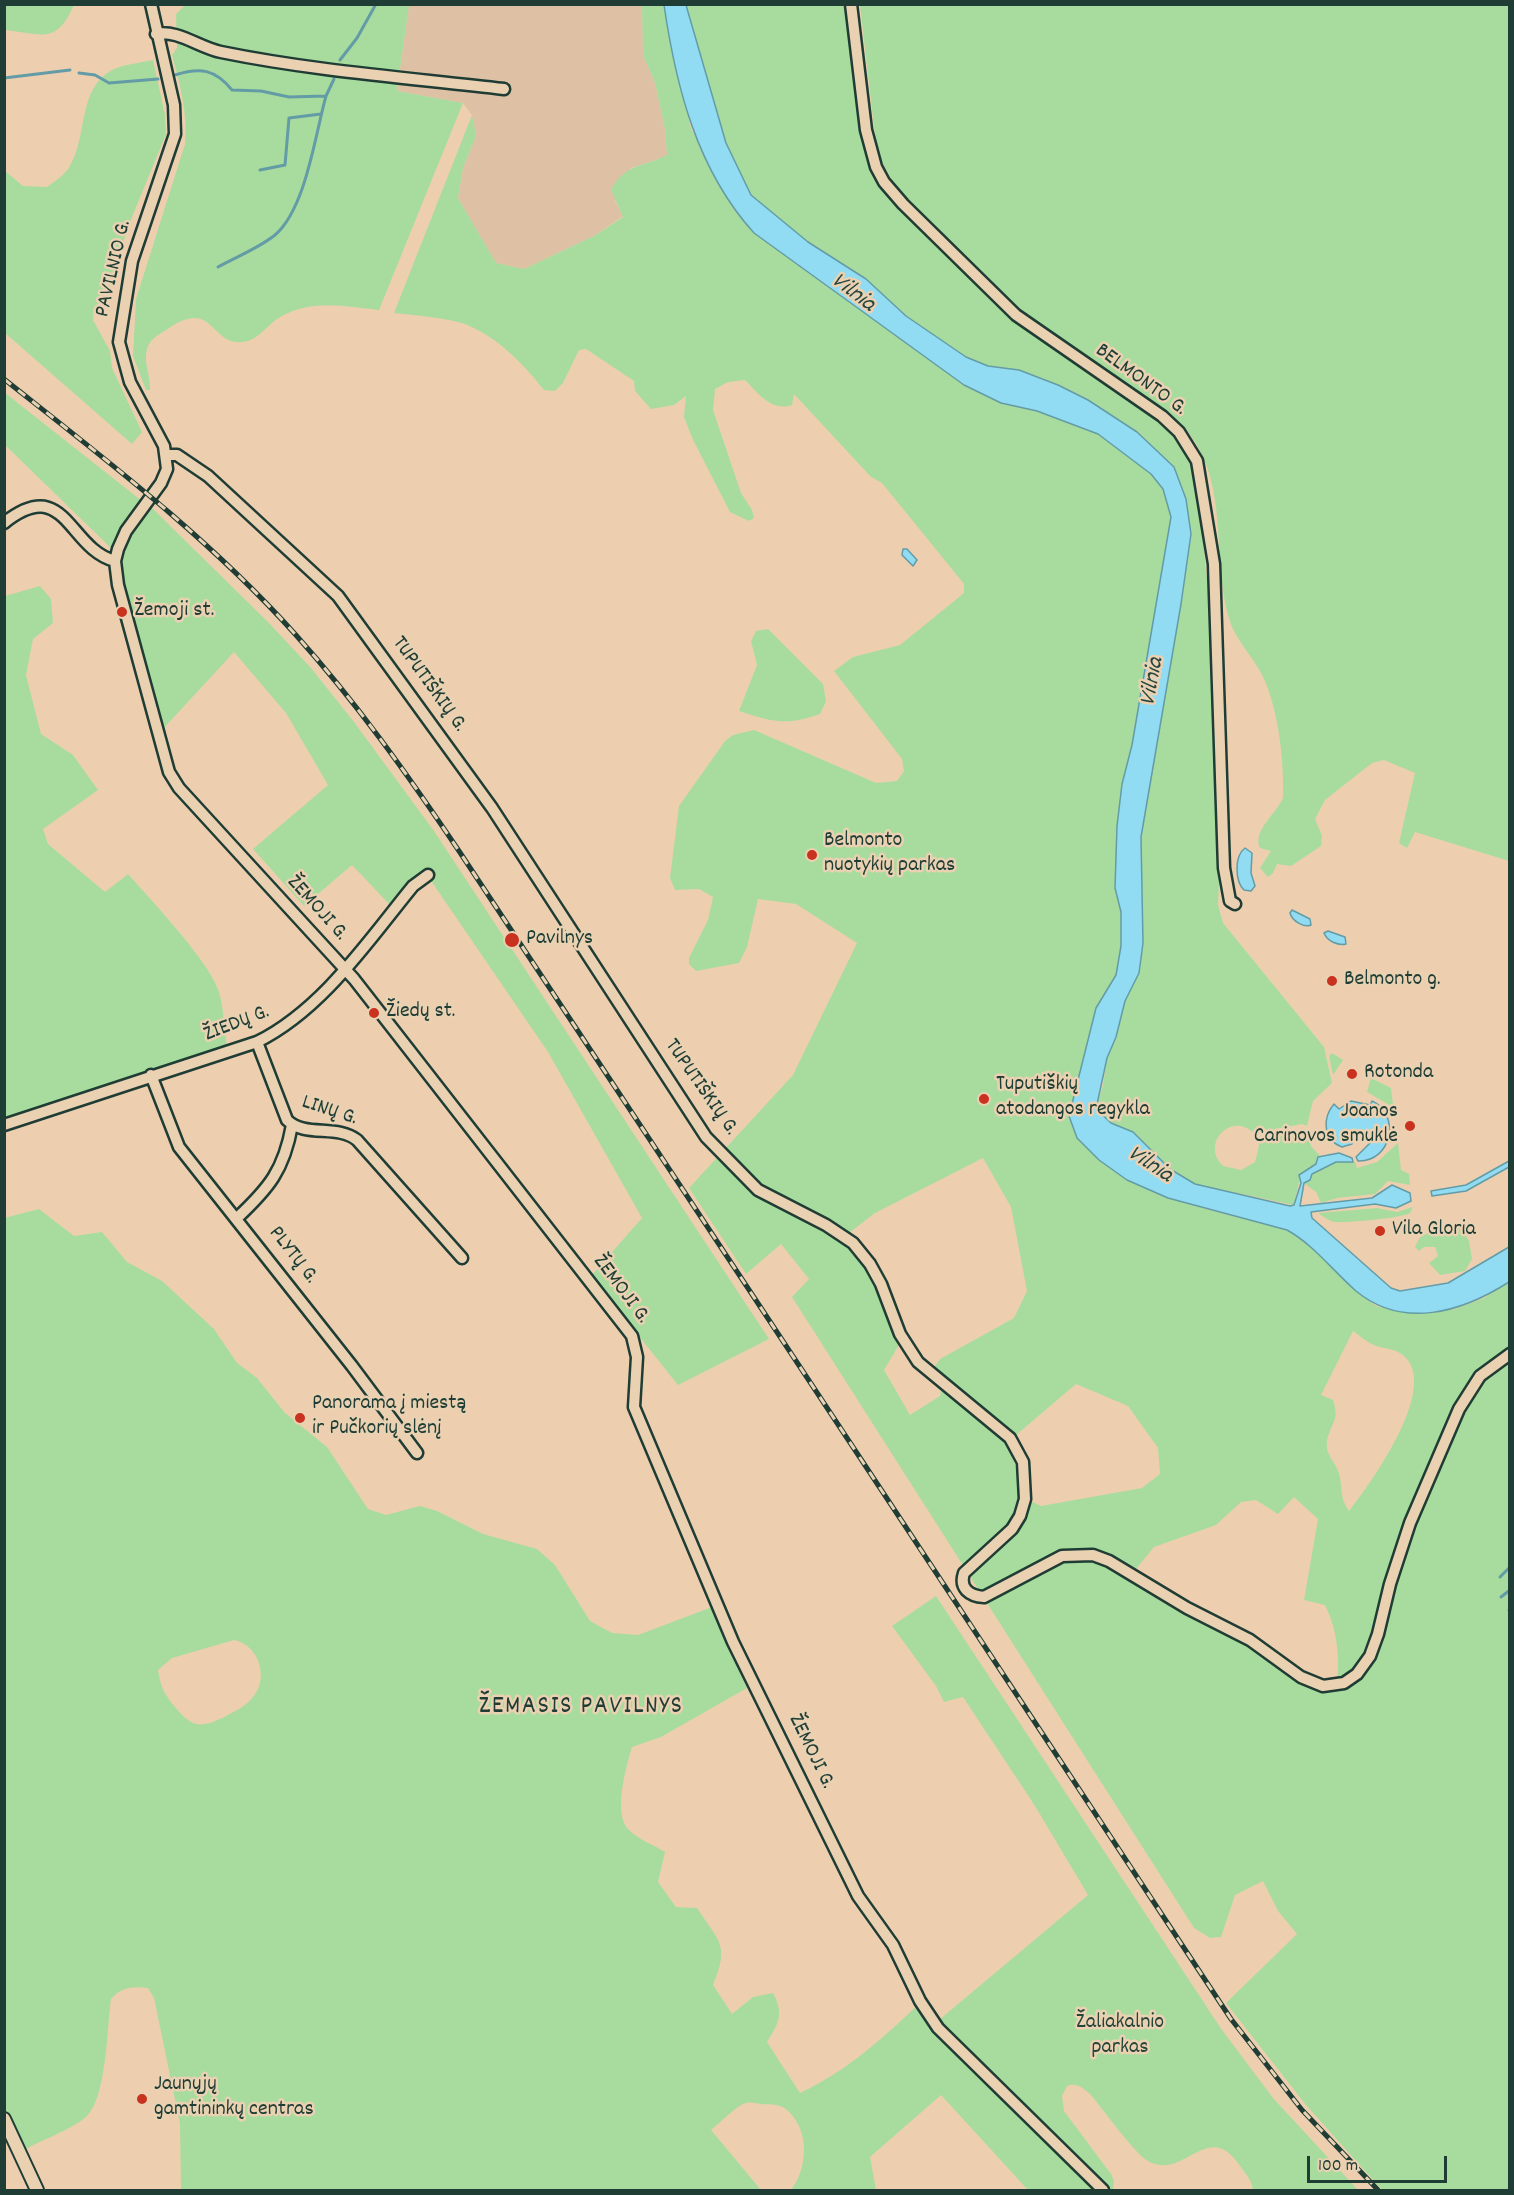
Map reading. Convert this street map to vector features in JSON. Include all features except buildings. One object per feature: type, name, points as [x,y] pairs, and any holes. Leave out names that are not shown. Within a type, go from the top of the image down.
[{"type":"street","name":"PAVILNIO G.","points":[[151,4],[174,105],[175,134],[169,158],[132,261],[119,342],[130,382],[159,433],[166,455]]},
{"type":"street","name":"BELMONTO G.","points":[[851,4],[866,130],[873,159],[884,182],[903,204],[1016,315],[1107,381],[1162,416],[1179,432],[1197,461],[1214,564],[1224,868],[1230,901],[1235,904]]},
{"type":"street","points":[[156,34],[170,32],[208,50],[260,59],[504,89]]},
{"type":"street","points":[[4,523],[31,507],[49,507],[61,514],[101,557],[115,561],[126,531],[165,478],[166,455]]},
{"type":"street","name":"TUPUTIŠKIŲ G.","points":[[166,455],[177,455],[208,476],[338,596],[492,808],[706,1137],[758,1190],[796,1212],[826,1225],[853,1243],[866,1258],[881,1284],[900,1334],[918,1362],[1010,1438],[1023,1462],[1025,1498],[1012,1529],[964,1573],[962,1579],[967,1592],[974,1596],[984,1597],[1062,1556],[1093,1555],[1109,1561],[1250,1640],[1301,1677],[1323,1686],[1350,1679],[1365,1664],[1378,1634],[1390,1584],[1410,1523],[1459,1409],[1480,1376],[1509,1354]]},
{"type":"street","name":"ŽEMOJI G.","points":[[115,561],[118,585],[169,772],[179,788],[344,969],[632,1336],[637,1357],[634,1407],[733,1641],[858,1896],[893,1945],[920,2001],[952,2044],[1103,2190]]},
{"type":"street","name":"ŽIEDŲ G.","points":[[4,1125],[257,1042],[291,1023],[344,969],[413,886],[428,875]]},
{"type":"street","name":"LINŲ G.","points":[[257,1042],[283,1113],[292,1125],[350,1135],[462,1258]]},
{"type":"street","name":"PLYTŲ G.","points":[[151,1075],[179,1147],[237,1218],[417,1453]]},
{"type":"street","points":[[237,1218],[266,1191],[276,1176],[288,1147],[292,1125]]},
{"type":"street","points":[[4,2119],[38,2190]]},
{"type":"shaded area","points":[[409,5],[642,5],[643,55],[655,83],[665,129],[667,156],[631,168],[615,201],[623,216],[594,236],[524,269],[496,263],[458,198],[463,168],[476,136],[472,115],[463,103],[397,91]]},
{"type":"green space","points":[[186,4],[409,5],[397,91],[463,103],[379,310],[328,305],[304,308],[280,317],[253,339],[242,342],[231,341],[223,337],[210,324],[202,320],[193,318],[182,321],[157,336],[148,346],[146,359],[150,390],[146,390],[133,356],[136,299],[185,144],[184,110],[172,55],[177,48],[176,14]]},
{"type":"green space","points":[[4,5],[74,5],[67,18],[54,32],[39,34],[5,30]]},
{"type":"green space","points":[[642,5],[664,5],[691,129],[754,233],[964,385],[1001,403],[1037,411],[1098,434],[1151,474],[1163,489],[1171,517],[1132,745],[1122,784],[1115,888],[1121,912],[1121,946],[1116,975],[1096,1008],[1069,1116],[1202,1208],[1287,1230],[1303,1239],[1355,1290],[1376,1306],[1411,1313],[1455,1309],[1484,1298],[1509,1282],[1509,2190],[1382,2190],[1306,2105],[1226,2003],[1297,1934],[1278,1911],[1263,1881],[1235,1895],[1221,1937],[1210,1938],[1194,1928],[792,1297],[809,1279],[781,1244],[746,1274],[689,1188],[793,1075],[857,943],[796,904],[758,899],[747,947],[739,963],[696,971],[689,964],[689,958],[708,920],[713,897],[699,889],[675,890],[670,878],[679,806],[725,741],[733,735],[754,730],[876,783],[897,781],[904,771],[902,759],[834,671],[853,657],[900,645],[964,593],[964,584],[882,483],[871,477],[794,394],[792,405],[778,406],[771,404],[745,380],[728,382],[715,389],[713,410],[741,493],[752,510],[754,518],[749,521],[730,512],[693,440],[684,417],[686,396],[674,405],[651,409],[635,391],[634,381],[586,349],[579,350],[563,383],[555,391],[544,390],[515,358],[480,331],[454,321],[394,313],[472,115],[476,136],[463,168],[458,198],[496,263],[524,269],[594,236],[623,217],[611,190],[616,182],[635,167],[667,155],[665,129],[655,83],[643,55]],"holes":[[[983,1158],[1011,1207],[1027,1291],[1014,1318],[940,1359],[935,1366],[935,1384],[941,1391],[940,1396],[910,1415],[884,1370],[900,1343],[889,1314],[869,1274],[840,1240],[875,1213]],[[1353,1331],[1376,1346],[1403,1355],[1413,1373],[1413,1392],[1407,1414],[1397,1436],[1372,1480],[1349,1511],[1343,1500],[1338,1471],[1327,1446],[1336,1413],[1335,1407],[1333,1400],[1321,1395]],[[1076,1384],[1128,1406],[1158,1448],[1160,1474],[1142,1488],[1041,1506],[1024,1498],[1011,1450],[1015,1436]],[[1294,1497],[1318,1519],[1304,1600],[1325,1605],[1330,1616],[1337,1646],[1337,1690],[1322,1688],[1294,1676],[1233,1634],[1127,1575],[1136,1569],[1154,1547],[1216,1525],[1241,1502],[1256,1500],[1278,1514]]]},
{"type":"green space","points":[[686,5],[845,5],[852,74],[864,144],[871,166],[912,220],[1014,321],[1153,418],[1178,440],[1191,456],[1197,483],[1212,628],[1220,863],[1218,905],[1223,923],[1324,1047],[1332,1083],[1313,1101],[1307,1126],[1302,1124],[1254,1133],[1245,1127],[1236,1126],[1221,1133],[1215,1148],[1217,1157],[1223,1166],[1241,1170],[1255,1162],[1259,1146],[1257,1138],[1293,1133],[1308,1135],[1311,1146],[1320,1156],[1316,1164],[1301,1173],[1294,1205],[1195,1184],[1170,1169],[1133,1132],[1111,1123],[1096,1109],[1107,1058],[1116,1037],[1125,1001],[1139,973],[1143,942],[1141,837],[1191,534],[1174,467],[1002,368],[988,366],[966,357],[906,316],[866,279],[808,242],[750,195],[726,143]]},
{"type":"green space","points":[[860,5],[1509,5],[1509,861],[1415,832],[1407,848],[1399,843],[1415,773],[1384,760],[1372,763],[1325,800],[1315,819],[1322,836],[1321,846],[1291,866],[1277,864],[1273,873],[1268,877],[1260,868],[1271,851],[1260,848],[1259,835],[1283,798],[1280,738],[1274,708],[1265,681],[1236,634],[1229,618],[1224,593],[1214,491],[1197,445],[1181,424],[1024,314],[948,242],[894,184],[877,153]]},
{"type":"green space","points":[[153,60],[165,115],[166,134],[128,227],[109,290],[94,310],[93,320],[110,351],[112,368],[142,432],[132,444],[5,333],[5,171],[23,186],[47,187],[55,181],[68,169],[74,157],[88,102],[101,79],[117,68]]},
{"type":"green space","points":[[4,392],[142,501],[113,550],[5,445]]},
{"type":"green space","points":[[150,506],[270,624],[311,668],[354,722],[434,831],[769,1339],[678,1385],[591,1276],[642,1218],[548,1052],[425,872],[389,904],[352,865],[304,906],[253,849],[328,785],[286,713],[234,652],[162,730],[120,567],[127,542]]},
{"type":"green space","points":[[40,586],[51,599],[53,623],[33,639],[26,675],[41,734],[73,755],[98,790],[43,829],[48,844],[105,892],[128,874],[164,914],[192,948],[213,979],[221,999],[227,1047],[5,1121],[5,596]]},
{"type":"green space","points":[[768,629],[823,684],[826,701],[820,714],[798,720],[780,721],[739,711],[757,665],[751,641],[756,631]]},
{"type":"green space","points":[[1332,1053],[1343,1060],[1333,1075],[1329,1056]]},
{"type":"green space","points":[[1371,1078],[1391,1088],[1393,1104],[1389,1105],[1367,1092]]},
{"type":"green space","points":[[1398,1143],[1401,1170],[1409,1174],[1410,1185],[1388,1181],[1375,1194],[1337,1198],[1321,1203],[1316,1192],[1304,1183],[1318,1169],[1340,1161],[1355,1162],[1357,1168],[1377,1162]]},
{"type":"green space","points":[[1413,1207],[1410,1213],[1405,1215],[1350,1222],[1333,1221],[1318,1213],[1377,1208],[1397,1212]]},
{"type":"green space","name":"Žaliakalnio parkas","points":[[39,1209],[74,1236],[102,1232],[127,1262],[162,1281],[214,1329],[237,1363],[257,1378],[285,1413],[327,1447],[368,1509],[386,1515],[420,1506],[437,1511],[483,1534],[537,1549],[555,1565],[590,1621],[612,1633],[638,1635],[712,1607],[747,1688],[661,1737],[632,1747],[622,1790],[621,1812],[624,1822],[632,1833],[665,1852],[658,1882],[676,1907],[697,1908],[716,1936],[720,1944],[721,1960],[713,1985],[732,2014],[753,1997],[773,1993],[779,2018],[767,2042],[800,2093],[850,2063],[880,2040],[923,2000],[939,2020],[1088,1895],[1035,1806],[963,1697],[944,1702],[936,1686],[892,1626],[936,1596],[1222,2030],[1273,2098],[1358,2190],[1253,2190],[1240,2166],[1228,2153],[1217,2148],[1206,2148],[1173,2164],[1161,2165],[1148,2161],[1127,2140],[1090,2094],[1080,2086],[1074,2085],[1067,2086],[1062,2096],[1064,2111],[1111,2174],[1114,2181],[1113,2190],[1028,2190],[941,2095],[870,2157],[876,2190],[791,2190],[801,2171],[803,2160],[803,2138],[800,2128],[794,2118],[781,2106],[750,2102],[743,2104],[711,2130],[761,2190],[181,2190],[180,2124],[154,1998],[148,1988],[137,1987],[123,1990],[111,1999],[102,2079],[93,2108],[81,2121],[24,2150],[4,2106],[4,1218]],"holes":[[[234,1640],[243,1643],[255,1656],[261,1673],[260,1682],[252,1698],[240,1708],[210,1723],[198,1724],[187,1719],[166,1694],[158,1670],[172,1658]]]},
{"type":"green space","points":[[1448,1223],[1459,1223],[1469,1241],[1472,1259],[1465,1271],[1440,1275],[1429,1263],[1438,1256],[1435,1247],[1424,1247],[1419,1251],[1415,1247],[1420,1237]]},
{"type":"water","name":"Vilnia","points":[[664,5],[686,5],[726,143],[751,195],[808,242],[866,279],[906,316],[966,357],[988,366],[1019,370],[1088,400],[1137,432],[1174,467],[1186,499],[1191,534],[1141,837],[1143,943],[1139,973],[1125,1001],[1116,1037],[1107,1058],[1096,1109],[1111,1123],[1133,1132],[1170,1169],[1195,1184],[1290,1206],[1294,1205],[1301,1183],[1299,1175],[1316,1164],[1318,1157],[1339,1153],[1352,1158],[1353,1162],[1336,1162],[1312,1174],[1310,1180],[1304,1183],[1300,1206],[1372,1198],[1392,1185],[1410,1193],[1411,1201],[1396,1208],[1375,1204],[1311,1212],[1312,1218],[1391,1288],[1400,1291],[1448,1283],[1509,1247],[1509,1282],[1472,1302],[1452,1308],[1413,1313],[1393,1310],[1374,1303],[1356,1291],[1314,1250],[1287,1230],[1168,1198],[1127,1180],[1099,1160],[1077,1138],[1069,1116],[1096,1008],[1116,975],[1121,946],[1121,912],[1115,888],[1117,826],[1122,784],[1132,745],[1171,517],[1163,489],[1151,474],[1098,434],[1037,411],[1001,403],[964,385],[754,233],[734,208],[718,182],[692,126],[675,66]]},
{"type":"water","points":[[903,549],[907,549],[917,560],[913,566],[902,555]]},
{"type":"water","points":[[1245,848],[1252,853],[1251,873],[1255,886],[1251,891],[1244,890],[1237,875],[1237,862]]},
{"type":"water","points":[[1292,910],[1310,919],[1311,925],[1305,926],[1296,921],[1291,916]]},
{"type":"water","points":[[1328,931],[1345,937],[1346,944],[1330,941],[1324,933]]},
{"type":"water","points":[[1351,1101],[1370,1105],[1372,1101],[1381,1107],[1387,1116],[1389,1136],[1379,1154],[1370,1159],[1358,1161],[1356,1157],[1370,1143],[1369,1134],[1357,1132],[1352,1144],[1342,1147],[1331,1139],[1326,1128],[1330,1110],[1334,1104],[1339,1109]]},
{"type":"water","points":[[1509,1161],[1509,1167],[1466,1191],[1432,1196],[1431,1191],[1466,1185]]},
{"type":"waterway","points":[[340,60],[357,38],[376,4]]},
{"type":"waterway","points":[[4,78],[70,70]]},
{"type":"waterway","points":[[175,75],[192,71],[206,72],[219,78],[232,90],[261,91],[289,97],[326,96],[334,79]]},
{"type":"waterway","points":[[79,73],[95,75],[109,83],[158,79]]},
{"type":"waterway","points":[[218,267],[269,240],[286,223],[308,170],[326,96]]},
{"type":"waterway","points":[[260,170],[285,165],[289,118],[321,114]]},
{"type":"waterway","points":[[1500,1577],[1510,1567]]},
{"type":"waterway","points":[[1501,1597],[1510,1590]]},
{"type":"railway","points":[[4,379],[155,500],[227,565],[295,634],[381,740],[459,851],[1231,2019],[1302,2110],[1378,2190]]},
{"type":"place","name":"Žemoji st.","points":[[122,612]]},
{"type":"place","name":"Belmonto nuotykių parkas","points":[[812,855]]},
{"type":"place","name":"Pavilnys","points":[[512,940]]},
{"type":"place","name":"Belmonto g.","points":[[1332,981]]},
{"type":"place","name":"Žiedų st.","points":[[374,1013]]},
{"type":"place","name":"Rotonda","points":[[1352,1074]]},
{"type":"place","name":"Tuputiškių atodangos regykla","points":[[984,1099]]},
{"type":"place","name":"Joanos Carinovos smuklė","points":[[1410,1126]]},
{"type":"place","name":"Vila Gloria","points":[[1380,1231]]},
{"type":"place","name":"Panorama į miestą ir Pučkorių slėnį","points":[[300,1418]]},
{"type":"place","name":"Jaunųjų gamtininkų centras","points":[[142,2099]]},
{"type":"district","name":"ŽEMASIS PAVILNYS","points":[[581,1708]]}]
